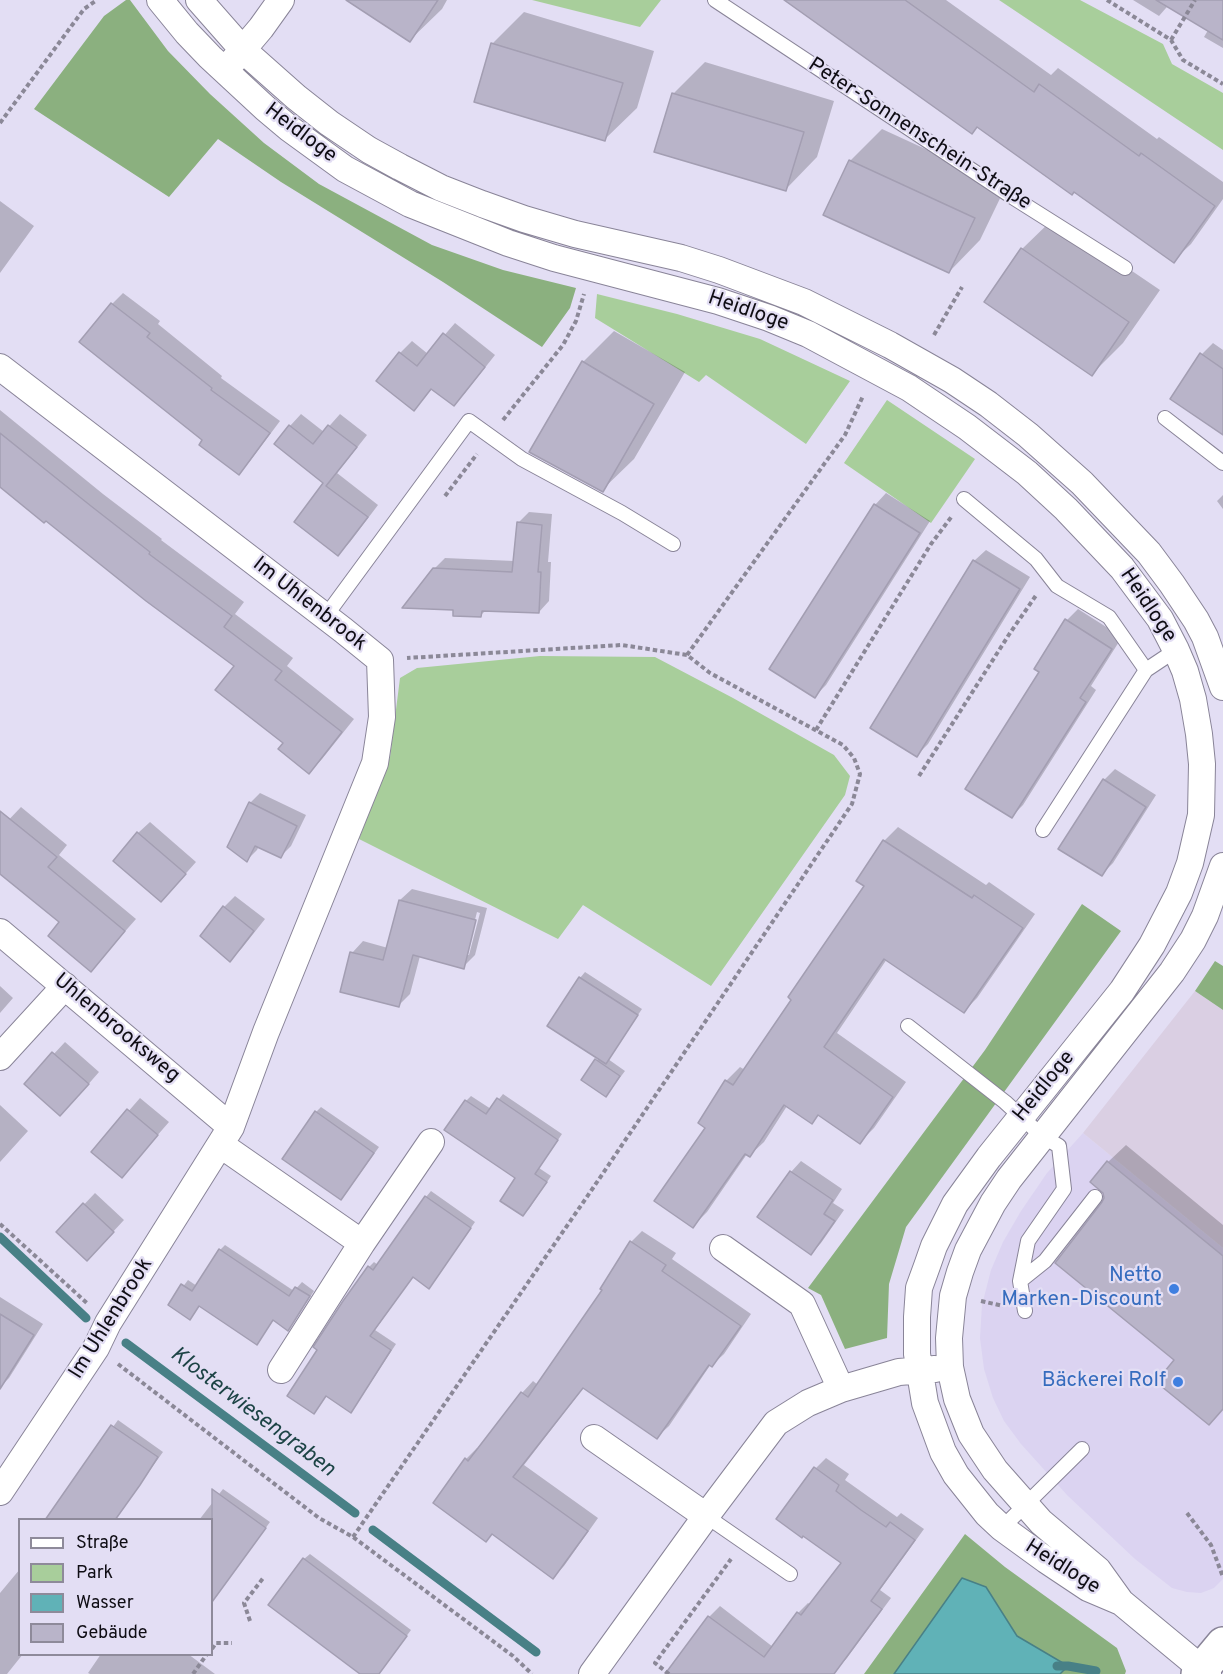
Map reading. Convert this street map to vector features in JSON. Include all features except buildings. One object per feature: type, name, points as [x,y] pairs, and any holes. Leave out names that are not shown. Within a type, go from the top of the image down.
[{"type":"street","name":"Heidloge","points":[[160,0],[188,33],[265,108],[345,169],[410,204],[508,243],[554,258],[688,292],[770,318],[808,334],[909,388],[967,427],[1027,473],[1066,509],[1130,577],[1160,619],[1185,671],[1199,734],[1202,764],[1201,815],[1190,863],[1164,924],[1122,991],[955,1204],[934,1246],[920,1288],[917,1317],[917,1354],[925,1403],[943,1452],[956,1475],[987,1514],[1002,1528],[1088,1588],[1121,1602]]},
{"type":"street","name":"Heidloge","points":[[199,0],[243,50],[296,97],[369,150],[441,188],[525,219],[575,234],[681,258],[804,302],[856,327],[951,380],[988,404],[1028,435],[1082,483],[1149,553],[1196,620],[1214,633],[1223,687]]},
{"type":"street","points":[[224,70],[261,28],[281,0]]},
{"type":"street","name":"Im Uhlenbrook","points":[[0,367],[380,660],[382,717],[375,764],[226,1136],[108,1323],[96,1348],[0,1492]]},
{"type":"street","points":[[1176,650],[1214,633]]},
{"type":"street","name":"Heidloge","points":[[1203,1672],[1121,1602],[1098,1570],[1025,1505],[995,1470],[971,1434],[957,1399],[950,1367],[949,1338],[953,1296],[968,1250],[984,1220],[1009,1179],[1172,972],[1193,940],[1205,916],[1223,866]]},
{"type":"street","name":"Uhlenbrooksweg","points":[[0,932],[64,986],[226,1136]]},
{"type":"street","points":[[0,1057],[64,986]]},
{"type":"street","points":[[226,1136],[362,1243]]},
{"type":"street","points":[[281,1370],[362,1243],[431,1142]]},
{"type":"street","points":[[723,1248],[802,1304],[841,1389]]},
{"type":"street","points":[[592,1674],[705,1516],[776,1423],[808,1403],[841,1389],[899,1372],[950,1367]]},
{"type":"street","points":[[594,1438],[705,1516]]},
{"type":"street","points":[[1203,1672],[1223,1644]]},
{"type":"lane","name":"Peter-Sonnenschein-Straße","points":[[715,0],[1014,198],[1125,268]]},
{"type":"lane","points":[[1165,418],[1223,463]]},
{"type":"lane","points":[[325,617],[469,421],[522,459],[622,513],[673,544]]},
{"type":"lane","points":[[964,499],[1036,559],[1057,586],[1109,617],[1146,669]]},
{"type":"lane","points":[[1043,830],[1146,669],[1176,650]]},
{"type":"lane","points":[[908,1026],[1042,1136],[1059,1146],[1064,1189],[1029,1241],[1020,1281],[1025,1311]]},
{"type":"lane","points":[[1020,1281],[1046,1261],[1095,1197]]},
{"type":"lane","points":[[1002,1528],[1082,1449]]},
{"type":"lane","points":[[705,1516],[790,1574]]},
{"type":"path","points":[[0,123],[84,9],[97,0]]},
{"type":"path","points":[[1107,0],[1171,40],[1183,60],[1223,84]]},
{"type":"path","points":[[1171,40],[1195,0]]},
{"type":"path","points":[[442,500],[563,345],[576,321],[587,284]]},
{"type":"path","points":[[934,335],[962,287]]},
{"type":"path","points":[[687,655],[845,435],[864,395]]},
{"type":"path","points":[[816,730],[932,544],[964,499]]},
{"type":"path","points":[[919,776],[1049,576]]},
{"type":"path","points":[[353,1537],[852,804],[860,774],[854,758],[843,745],[710,673],[687,655],[622,645],[380,660]]},
{"type":"path","points":[[0,1224],[108,1323]]},
{"type":"path","points":[[976,1300],[1025,1311]]},
{"type":"path","points":[[96,1348],[319,1518],[353,1537],[513,1656],[532,1674]]},
{"type":"path","points":[[1187,1513],[1211,1545],[1223,1577]]},
{"type":"path","points":[[669,1674],[655,1663],[744,1542]]},
{"type":"path","points":[[250,1621],[244,1603],[264,1577]]},
{"type":"path","points":[[213,1648],[216,1643],[232,1643]]},
{"type":"path","points":[[193,1674],[206,1656]]},
{"type":"shaded area","points":[[126,0],[130,0],[168,51],[210,94],[264,143],[319,184],[432,245],[503,270],[576,288],[570,308],[542,347],[443,282],[281,182],[218,139],[169,197],[34,109],[104,16]]},
{"type":"shaded area","points":[[1082,904],[1121,931],[906,1227],[889,1284],[887,1338],[845,1349],[821,1295],[808,1288],[985,1050]]},
{"type":"shaded area","points":[[1215,961],[1223,966],[1223,1010],[1195,991]]},
{"type":"shaded area","points":[[1195,991],[1223,1010],[1223,1248],[1083,1133]]},
{"type":"shaded area","points":[[1083,1133],[1223,1248],[1223,1579],[1214,1588],[1201,1593],[1172,1588],[1135,1559],[1067,1495],[1021,1444],[1004,1421],[993,1398],[984,1369],[980,1338],[982,1305],[991,1270],[1003,1242],[1021,1211],[1047,1173]]},
{"type":"shaded area","points":[[965,1534],[1005,1567],[1117,1648],[1126,1671],[1125,1674],[1060,1674],[1067,1666],[1017,1636],[986,1587],[908,1655],[894,1674],[864,1674]]},
{"type":"green space","points":[[532,0],[661,0],[640,27]]},
{"type":"green space","points":[[999,0],[1080,0],[1163,44],[1172,64],[1223,93],[1223,150]]},
{"type":"green space","points":[[597,294],[677,314],[760,339],[850,381],[806,444],[706,375],[699,382],[595,318]]},
{"type":"green space","points":[[887,400],[975,459],[931,523],[844,463]]},
{"type":"green space","points":[[540,656],[655,657],[834,755],[850,776],[845,795],[711,986],[583,905],[558,939],[359,839],[390,757],[400,678],[417,668]]},
{"type":"water","points":[[962,1578],[986,1587],[1017,1636],[1068,1666],[1060,1674],[894,1674]]},
{"type":"waterway","name":"Klosterwiesengraben","points":[[0,1237],[86,1318]]},
{"type":"waterway","name":"Klosterwiesengraben","points":[[126,1343],[355,1513]]},
{"type":"waterway","name":"Klosterwiesengraben","points":[[373,1530],[536,1652]]},
{"type":"waterway","name":"Klosterwiesengraben","points":[[1057,1666],[1096,1671]]},
{"type":"place","name":"Netto Marken-Discount","points":[[1174,1289]]},
{"type":"place","name":"Bäckerei Rolf","points":[[1178,1382]]}]
